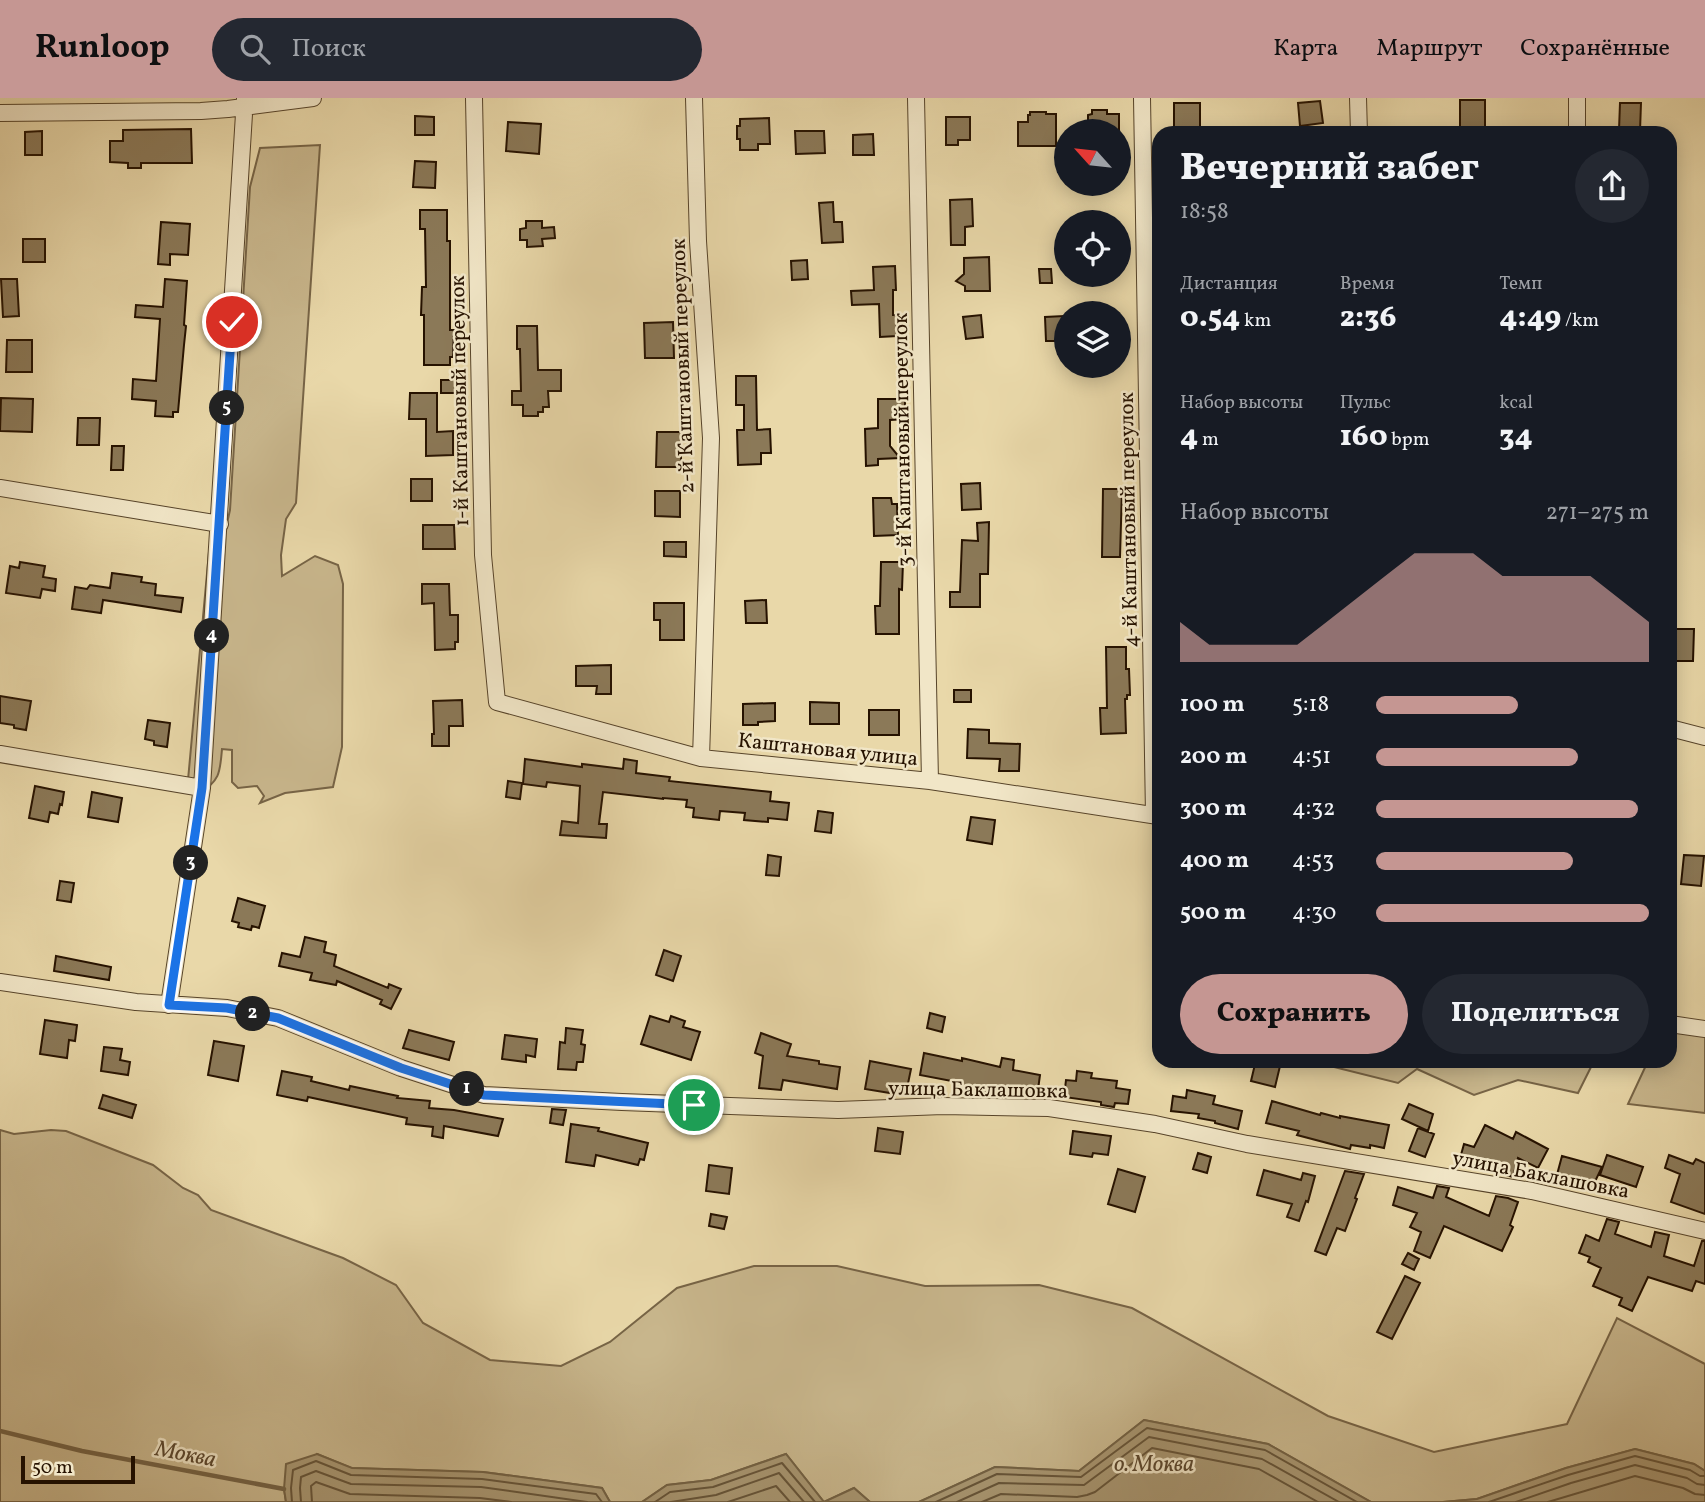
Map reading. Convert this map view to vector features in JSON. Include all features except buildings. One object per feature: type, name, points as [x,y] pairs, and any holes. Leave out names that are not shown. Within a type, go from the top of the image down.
[{"type":"street","points":[[0,113],[201,111],[245,102],[313,98]]},
{"type":"street","name":"1-й Каштановый переулок","points":[[474,98],[483,555],[498,702]]},
{"type":"street","name":"2-й Каштановый переулок","points":[[694,98],[698,241],[711,438],[701,758]]},
{"type":"street","name":"3-й Каштановый переулок","points":[[916,98],[930,781]]},
{"type":"street","name":"4-й Каштановый переулок","points":[[1142,98],[1152,610]]},
{"type":"street","points":[[1359,98],[1359,126]]},
{"type":"street","points":[[1577,98],[1577,126]]},
{"type":"street","points":[[169,1005],[202,788],[245,102]]},
{"type":"street","points":[[0,488],[220,524]]},
{"type":"street","name":"Каштановая улица","points":[[498,702],[701,758],[930,781],[1152,814]]},
{"type":"street","points":[[1677,730],[1705,737]]},
{"type":"street","points":[[0,754],[202,788]]},
{"type":"street","name":"улица Баклашовка","points":[[0,982],[136,1002],[211,1006],[278,1018],[401,1068],[484,1095],[838,1110],[943,1106],[1049,1108],[1156,1124],[1247,1144],[1532,1191],[1705,1231]]},
{"type":"street","points":[[1677,1025],[1705,1029]]},
{"type":"shaded area","points":[[320,145],[296,503],[286,519],[281,555],[282,576],[315,556],[338,565],[343,584],[342,747],[333,787],[285,793],[260,803],[264,796],[257,786],[238,788],[232,782],[232,750],[222,749],[218,775],[199,794],[188,780],[209,552],[225,532],[230,510],[250,187],[260,148]]},
{"type":"shaded area","points":[[1677,1031],[1705,1036],[1705,1113],[1628,1104],[1645,1068],[1677,1068]]},
{"type":"shaded area","points":[[1338,1068],[1590,1068],[1578,1093],[1518,1080],[1474,1095],[1417,1069],[1398,1083]]},
{"type":"shaded area","points":[[0,1130],[14,1134],[66,1131],[153,1165],[183,1188],[198,1195],[211,1210],[343,1258],[396,1285],[423,1323],[490,1360],[561,1366],[610,1342],[677,1288],[754,1266],[837,1266],[925,1286],[1039,1285],[1132,1308],[1328,1416],[1434,1452],[1567,1424],[1617,1318],[1705,1364],[1705,1471],[1694,1464],[1635,1449],[1566,1468],[1477,1499],[1371,1502],[1268,1444],[1144,1420],[1079,1471],[995,1467],[919,1502],[870,1502],[854,1488],[824,1502],[786,1454],[711,1480],[667,1485],[642,1502],[610,1502],[602,1488],[483,1472],[351,1468],[317,1454],[284,1489],[286,1502],[0,1502]]},
{"type":"water","name":"о. Моква","points":[[1144,1420],[1268,1444],[1371,1502],[919,1502],[995,1467],[1079,1471]]},
{"type":"water","points":[[1635,1449],[1694,1464],[1705,1471],[1705,1502],[1443,1502],[1477,1499],[1566,1468]]},
{"type":"water","points":[[317,1454],[352,1468],[483,1472],[602,1488],[610,1502],[286,1502],[286,1464]]},
{"type":"water","points":[[786,1454],[824,1502],[642,1502],[667,1485],[711,1480]]},
{"type":"water","points":[[854,1488],[870,1502],[824,1502]]},
{"type":"waterway","name":"Моква","points":[[0,1431],[82,1451],[284,1489]]},
{"type":"route","points":[[232,322],[202,788],[169,1005],[211,1006],[278,1018],[401,1068],[484,1095],[694,1105]]}]
